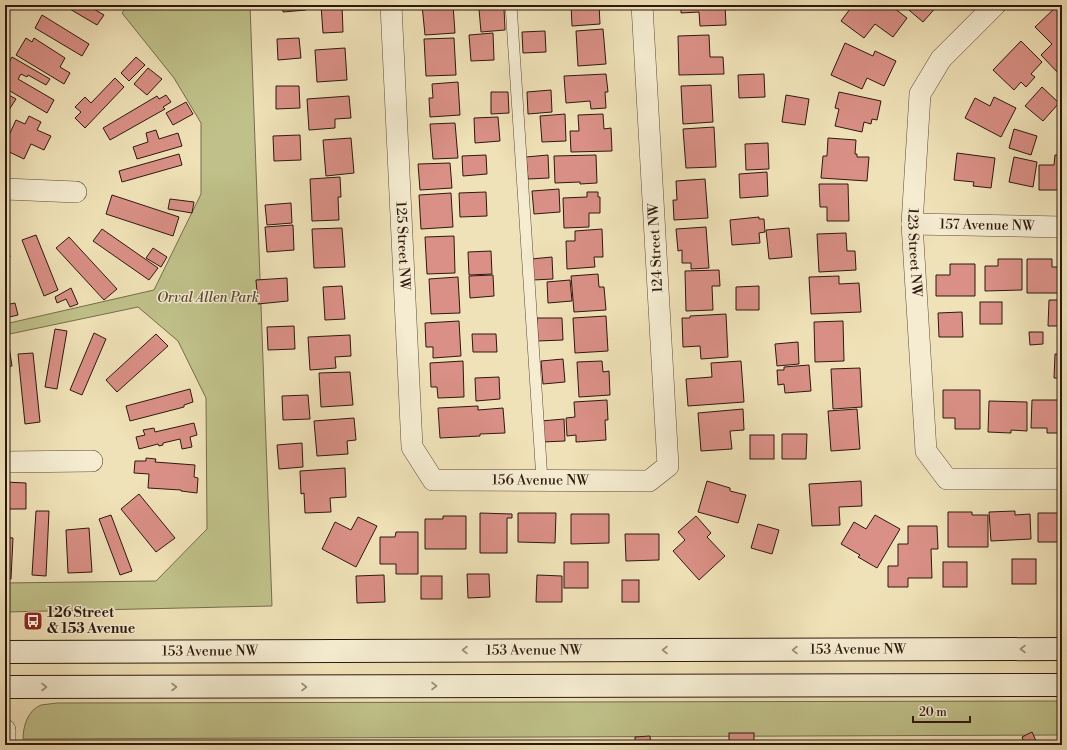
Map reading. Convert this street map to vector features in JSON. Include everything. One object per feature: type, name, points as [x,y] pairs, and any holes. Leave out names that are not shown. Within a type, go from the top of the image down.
[{"type":"main road","name":"153 Avenue NW","points":[[5,652],[1062,649]]},
{"type":"main road","points":[[5,687],[1062,685]]},
{"type":"street","name":"125 Street NW","points":[[391,5],[412,447],[433,480]]},
{"type":"street","name":"124 Street NW","points":[[642,5],[668,466],[649,481]]},
{"type":"street","name":"123 Street NW","points":[[995,5],[941,59],[920,94],[912,224],[926,451],[947,479],[1062,480]]},
{"type":"street","points":[[5,189],[76,192]]},
{"type":"street","name":"157 Avenue NW","points":[[912,224],[1062,227]]},
{"type":"street","points":[[5,462],[92,461]]},
{"type":"street","name":"156 Avenue NW","points":[[433,480],[649,481]]},
{"type":"street","points":[[5,730],[6,745]]},
{"type":"lane","points":[[511,5],[542,480]]},
{"type":"green space","name":"Orval Allen Park","points":[[128,5],[250,5],[272,606],[5,612],[5,583],[156,581],[207,529],[206,398],[178,341],[138,307],[5,335],[5,324],[154,290],[201,194],[201,123],[174,78],[122,13]]},
{"type":"green space","points":[[1062,701],[1062,735],[23,739],[27,719],[36,707],[57,703]]},
{"type":"building","points":[[63,5],[87,5],[104,15],[97,25]]},
{"type":"building","points":[[282,5],[306,5],[306,10],[283,12]]},
{"type":"building","points":[[321,5],[342,5],[343,32],[323,33]]},
{"type":"building","points":[[422,5],[453,5],[455,33],[425,35]]},
{"type":"building","points":[[571,5],[599,5],[600,24],[572,26]]},
{"type":"building","points":[[681,5],[725,5],[726,25],[700,26],[699,12],[681,13]]},
{"type":"building","points":[[853,5],[890,5],[907,18],[893,37],[875,24],[864,38],[841,21]]},
{"type":"building","points":[[903,5],[938,5],[923,22]]},
{"type":"building","points":[[1057,6],[1062,11],[1062,77],[1041,55],[1052,44],[1035,27]]},
{"type":"building","points":[[504,8],[505,30],[481,32],[479,9]]},
{"type":"building","points":[[42,15],[89,44],[82,56],[35,28]]},
{"type":"building","points":[[603,29],[606,64],[578,66],[576,31]]},
{"type":"building","points":[[545,31],[546,52],[523,53],[522,32]]},
{"type":"building","points":[[493,33],[494,60],[471,61],[469,35]]},
{"type":"building","points":[[709,35],[710,57],[723,57],[724,74],[679,75],[678,36]]},
{"type":"building","points":[[26,38],[32,42],[34,38],[65,58],[60,67],[70,73],[64,84],[16,55]]},
{"type":"building","points":[[299,38],[301,58],[278,60],[277,39]]},
{"type":"building","points":[[454,38],[456,75],[426,76],[424,39]]},
{"type":"building","points":[[1021,41],[1042,62],[1031,74],[1035,77],[1026,87],[1021,82],[1014,90],[993,70]]},
{"type":"building","points":[[845,43],[873,56],[875,51],[896,61],[884,86],[867,78],[862,89],[831,75]]},
{"type":"building","points":[[345,48],[347,80],[317,82],[315,50]]},
{"type":"building","points":[[12,57],[50,79],[46,85],[28,75],[27,77],[21,74],[18,79],[54,100],[47,113],[5,88],[5,69]]},
{"type":"building","points":[[136,57],[145,65],[129,81],[121,73]]},
{"type":"building","points":[[148,68],[162,79],[147,95],[134,84]]},
{"type":"building","points":[[606,74],[608,92],[605,92],[606,108],[591,109],[590,101],[566,103],[564,76]]},
{"type":"building","points":[[764,74],[765,97],[739,98],[738,75]]},
{"type":"building","points":[[115,78],[124,87],[85,128],[75,118],[81,112],[75,107],[85,97],[91,103]]},
{"type":"building","points":[[458,82],[460,115],[430,117],[429,98],[433,98],[432,84]]},
{"type":"building","points":[[711,85],[713,122],[683,124],[681,86]]},
{"type":"building","points":[[276,86],[299,86],[300,108],[276,109]]},
{"type":"building","points":[[1042,87],[1059,103],[1043,121],[1025,106]]},
{"type":"building","points":[[551,90],[552,112],[528,114],[527,92]]},
{"type":"building","points":[[491,92],[508,92],[509,113],[491,114]]},
{"type":"building","points":[[839,92],[881,101],[877,120],[872,119],[871,124],[864,122],[862,132],[835,126],[839,109],[835,108]]},
{"type":"building","points":[[5,93],[16,99],[5,116]]},
{"type":"building","points":[[166,95],[171,102],[163,107],[165,109],[110,140],[103,128],[157,96],[159,99]]},
{"type":"building","points":[[786,95],[809,99],[805,125],[782,122]]},
{"type":"building","points":[[349,96],[351,118],[335,119],[335,128],[309,130],[307,99]]},
{"type":"building","points":[[994,97],[1016,108],[1001,137],[965,118],[975,98],[990,106]]},
{"type":"building","points":[[186,102],[193,114],[173,125],[166,113]]},
{"type":"building","points":[[565,114],[566,141],[542,142],[540,116]]},
{"type":"building","points":[[603,114],[604,129],[611,128],[612,151],[571,152],[570,131],[579,131],[578,115]]},
{"type":"building","points":[[29,116],[41,122],[37,130],[51,136],[44,150],[31,144],[24,159],[5,150],[5,144],[16,120],[25,124]]},
{"type":"building","points":[[498,117],[500,141],[475,143],[474,118]]},
{"type":"building","points":[[455,123],[458,158],[433,159],[430,124]]},
{"type":"building","points":[[714,127],[716,167],[686,168],[683,129]]},
{"type":"building","points":[[1014,129],[1037,136],[1031,155],[1009,148]]},
{"type":"building","points":[[156,130],[159,139],[178,133],[182,146],[137,159],[133,147],[148,142],[146,133]]},
{"type":"building","points":[[300,135],[301,160],[274,161],[273,136]]},
{"type":"building","points":[[351,138],[354,173],[326,176],[323,140]]},
{"type":"building","points":[[828,138],[856,140],[855,154],[857,154],[857,157],[869,157],[867,181],[821,178],[823,156],[827,156]]},
{"type":"building","points":[[768,143],[769,169],[746,170],[745,144]]},
{"type":"building","points":[[957,153],[995,158],[991,188],[973,186],[974,182],[954,180]]},
{"type":"building","points":[[179,154],[182,165],[122,182],[119,171]]},
{"type":"building","points":[[486,155],[487,174],[463,176],[462,156]]},
{"type":"building","points":[[548,155],[549,178],[528,179],[526,157]]},
{"type":"building","points":[[596,155],[597,183],[555,183],[554,156]]},
{"type":"building","points":[[1055,155],[1062,155],[1062,190],[1039,190],[1039,165],[1054,165]]},
{"type":"building","points":[[1014,157],[1037,162],[1033,187],[1009,182]]},
{"type":"building","points":[[450,163],[452,188],[420,190],[418,164]]},
{"type":"building","points":[[767,172],[768,196],[740,198],[739,174]]},
{"type":"building","points":[[340,177],[341,197],[338,197],[339,220],[312,221],[310,179]]},
{"type":"building","points":[[705,179],[708,218],[674,220],[673,200],[677,200],[676,181]]},
{"type":"building","points":[[819,184],[848,184],[849,221],[827,221],[827,207],[820,207]]},
{"type":"building","points":[[559,189],[560,212],[534,214],[532,191]]},
{"type":"building","points":[[486,192],[487,216],[460,217],[459,193]]},
{"type":"building","points":[[587,192],[598,192],[598,197],[600,197],[600,213],[589,213],[589,227],[564,228],[563,198],[587,197]]},
{"type":"building","points":[[451,193],[453,227],[421,229],[419,195]]},
{"type":"building","points":[[112,195],[179,217],[173,236],[106,214]]},
{"type":"building","points":[[170,199],[194,202],[192,213],[168,209]]},
{"type":"building","points":[[291,203],[292,223],[267,225],[265,205]]},
{"type":"building","points":[[759,217],[759,219],[764,219],[765,232],[759,233],[760,243],[732,245],[730,220]]},
{"type":"building","points":[[293,225],[294,250],[267,252],[265,227]]},
{"type":"building","points":[[706,227],[709,268],[691,269],[691,263],[682,263],[682,250],[678,251],[676,229]]},
{"type":"building","points":[[342,228],[345,267],[314,268],[312,229]]},
{"type":"building","points":[[789,228],[792,257],[769,259],[766,230]]},
{"type":"building","points":[[102,229],[158,268],[149,280],[93,241]]},
{"type":"building","points":[[602,229],[603,257],[594,257],[595,267],[567,269],[566,241],[575,241],[575,231]]},
{"type":"building","points":[[846,233],[847,251],[855,251],[856,270],[819,272],[817,234]]},
{"type":"building","points":[[36,235],[58,290],[44,296],[22,240]]},
{"type":"building","points":[[454,236],[455,273],[427,274],[425,237]]},
{"type":"building","points":[[5,237],[10,257],[5,258]]},
{"type":"building","points":[[69,237],[117,289],[104,300],[56,248]]},
{"type":"building","points":[[153,248],[167,257],[161,267],[146,258]]},
{"type":"building","points":[[491,251],[492,274],[469,275],[468,252]]},
{"type":"building","points":[[552,257],[553,279],[533,280],[531,259]]},
{"type":"building","points":[[998,259],[1022,259],[1022,290],[985,291],[985,266],[998,266]]},
{"type":"building","points":[[1027,259],[1052,259],[1052,267],[1062,267],[1062,293],[1027,293]]},
{"type":"building","points":[[950,264],[975,264],[975,296],[936,296],[936,275],[950,275]]},
{"type":"building","points":[[719,270],[720,286],[712,286],[713,310],[686,311],[685,271]]},
{"type":"building","points":[[7,274],[9,286],[5,287],[5,275]]},
{"type":"building","points":[[598,274],[599,287],[604,287],[606,310],[574,312],[571,276]]},
{"type":"building","points":[[493,275],[494,296],[470,298],[469,276]]},
{"type":"building","points":[[839,276],[839,284],[859,283],[861,312],[811,314],[809,277]]},
{"type":"building","points":[[458,277],[460,313],[431,314],[429,279]]},
{"type":"building","points":[[287,278],[288,301],[258,304],[256,280]]},
{"type":"building","points":[[570,280],[572,301],[548,303],[547,282]]},
{"type":"building","points":[[342,286],[345,319],[325,320],[323,287]]},
{"type":"building","points":[[759,286],[759,310],[736,310],[736,287]]},
{"type":"building","points":[[71,288],[78,304],[70,307],[66,299],[57,303],[55,297]]},
{"type":"building","points":[[1049,300],[1062,300],[1062,326],[1048,326]]},
{"type":"building","points":[[980,302],[1002,302],[1002,324],[980,324]]},
{"type":"building","points":[[15,303],[18,315],[5,318],[5,305]]},
{"type":"building","points":[[962,312],[963,337],[939,337],[938,313]]},
{"type":"building","points":[[726,314],[728,357],[701,359],[700,346],[683,347],[682,318],[690,318],[690,316]]},
{"type":"building","points":[[606,316],[608,351],[575,353],[573,318]]},
{"type":"building","points":[[537,318],[562,318],[563,340],[538,341]]},
{"type":"building","points":[[459,321],[461,356],[433,358],[433,347],[426,347],[425,323]]},
{"type":"building","points":[[843,321],[844,361],[815,362],[814,322]]},
{"type":"building","points":[[294,326],[295,349],[268,350],[267,327]]},
{"type":"building","points":[[55,329],[67,331],[57,389],[45,387]]},
{"type":"building","points":[[1029,332],[1043,332],[1043,344],[1030,345]]},
{"type":"building","points":[[94,333],[106,339],[82,395],[70,390]]},
{"type":"building","points":[[156,334],[168,346],[117,392],[106,380]]},
{"type":"building","points":[[472,334],[496,334],[497,352],[473,352]]},
{"type":"building","points":[[350,335],[351,356],[335,357],[336,368],[310,370],[308,337]]},
{"type":"building","points":[[5,340],[8,340],[12,366],[5,367]]},
{"type":"building","points":[[798,342],[799,364],[777,366],[775,344]]},
{"type":"building","points":[[33,353],[40,422],[25,424],[18,354]]},
{"type":"building","points":[[1055,354],[1062,354],[1062,378],[1054,378]]},
{"type":"building","points":[[563,359],[565,382],[543,384],[541,361]]},
{"type":"building","points":[[463,361],[464,397],[438,398],[437,387],[431,387],[430,363]]},
{"type":"building","points":[[602,361],[603,372],[609,371],[610,395],[579,397],[577,362]]},
{"type":"building","points":[[741,361],[744,402],[688,406],[686,379],[712,377],[711,363]]},
{"type":"building","points":[[809,365],[811,391],[785,393],[784,384],[778,385],[777,370],[784,370],[784,367]]},
{"type":"building","points":[[860,368],[862,407],[833,409],[831,369]]},
{"type":"building","points":[[350,372],[353,405],[321,407],[319,373]]},
{"type":"building","points":[[499,377],[500,399],[476,401],[475,378]]},
{"type":"building","points":[[190,389],[193,402],[184,405],[184,407],[130,421],[126,406]]},
{"type":"building","points":[[943,390],[980,390],[980,429],[955,429],[955,418],[943,418]]},
{"type":"building","points":[[308,395],[310,419],[283,420],[282,396]]},
{"type":"building","points":[[607,400],[608,420],[605,420],[606,440],[576,442],[576,435],[567,436],[566,418],[575,417],[574,402]]},
{"type":"building","points":[[1032,400],[1062,400],[1062,433],[1047,433],[1047,428],[1031,428]]},
{"type":"building","points":[[989,401],[1027,402],[1027,431],[1011,430],[1011,433],[988,432]]},
{"type":"building","points":[[478,406],[478,410],[503,408],[505,433],[440,438],[438,408]]},
{"type":"building","points":[[743,409],[744,430],[730,431],[732,449],[701,451],[698,413]]},
{"type":"building","points":[[857,409],[860,449],[831,451],[828,411]]},
{"type":"building","points":[[354,418],[356,440],[347,441],[348,454],[317,456],[314,421]]},
{"type":"building","points":[[564,419],[565,441],[542,442],[541,421]]},
{"type":"building","points":[[194,423],[197,435],[190,437],[192,447],[182,449],[180,439],[163,443],[163,445],[159,446],[158,444],[139,449],[136,437],[145,435],[143,430],[154,428],[155,432]]},
{"type":"building","points":[[782,434],[807,434],[806,459],[782,459]]},
{"type":"building","points":[[750,435],[774,435],[774,459],[750,459]]},
{"type":"building","points":[[302,443],[303,467],[279,469],[277,445]]},
{"type":"building","points":[[146,458],[156,459],[155,462],[195,465],[194,477],[198,478],[197,493],[181,490],[148,488],[149,474],[134,473],[135,461],[146,461]]},
{"type":"building","points":[[345,468],[346,497],[330,498],[331,512],[305,513],[304,493],[301,494],[300,471]]},
{"type":"building","points":[[707,481],[730,488],[730,491],[746,495],[738,523],[698,512]]},
{"type":"building","points":[[861,481],[862,506],[839,507],[840,525],[812,526],[809,484]]},
{"type":"building","points":[[5,482],[26,483],[26,509],[5,509]]},
{"type":"building","points":[[139,494],[175,538],[156,552],[121,509]]},
{"type":"building","points":[[36,511],[49,511],[46,576],[32,575]]},
{"type":"building","points":[[1015,511],[1015,515],[1030,514],[1031,539],[991,541],[989,512]]},
{"type":"building","points":[[1059,511],[1062,511],[1062,542],[1038,542],[1038,513],[1059,513]]},
{"type":"building","points":[[948,512],[972,512],[972,515],[988,515],[988,547],[948,547]]},
{"type":"building","points":[[480,513],[512,514],[512,518],[507,518],[507,553],[480,553]]},
{"type":"building","points":[[518,513],[556,513],[555,543],[518,542]]},
{"type":"building","points":[[571,514],[609,514],[609,543],[571,544]]},
{"type":"building","points":[[111,515],[132,571],[120,575],[99,519]]},
{"type":"building","points":[[875,515],[900,529],[877,568],[858,557],[860,555],[841,544],[854,522],[866,529]]},
{"type":"building","points":[[443,516],[466,516],[466,549],[425,549],[425,519],[443,519]]},
{"type":"building","points":[[696,516],[711,533],[707,537],[725,556],[699,580],[673,551],[685,540],[678,532]]},
{"type":"building","points":[[358,517],[377,526],[356,567],[322,549],[335,522],[351,530]]},
{"type":"building","points":[[758,524],[779,530],[772,554],[751,548]]},
{"type":"building","points":[[908,526],[937,526],[938,549],[931,549],[932,578],[908,578],[908,587],[888,587],[888,566],[898,566],[898,544],[908,544]]},
{"type":"building","points":[[89,528],[92,572],[68,573],[66,530]]},
{"type":"building","points":[[396,532],[418,532],[418,574],[396,574],[396,564],[380,564],[380,537],[395,537]]},
{"type":"building","points":[[625,534],[659,534],[659,560],[626,561]]},
{"type":"building","points":[[5,537],[13,538],[11,579],[5,579]]},
{"type":"building","points":[[1012,559],[1036,559],[1036,584],[1012,584]]},
{"type":"building","points":[[1059,560],[1062,560],[1062,584],[1059,584]]},
{"type":"building","points":[[564,562],[588,562],[588,588],[564,588]]},
{"type":"building","points":[[943,562],[967,562],[967,587],[943,587]]},
{"type":"building","points":[[467,574],[489,574],[490,597],[468,598]]},
{"type":"building","points":[[384,575],[385,602],[357,603],[356,576]]},
{"type":"building","points":[[537,575],[562,576],[562,602],[536,602]]},
{"type":"building","points":[[421,576],[442,576],[442,599],[421,599]]},
{"type":"building","points":[[622,580],[639,580],[639,602],[622,602]]},
{"type":"building","points":[[1032,732],[1037,743],[1033,745],[1025,745],[1022,737]]},
{"type":"building","points":[[729,733],[754,733],[754,745],[729,745]]},
{"type":"building","points":[[650,736],[651,745],[635,745],[635,737]]},
{"type":"building","points":[[570,742],[570,745],[545,745],[545,743]]},
{"type":"place","name":"126 Street & 153 Avenue","points":[[33,621]]}]
